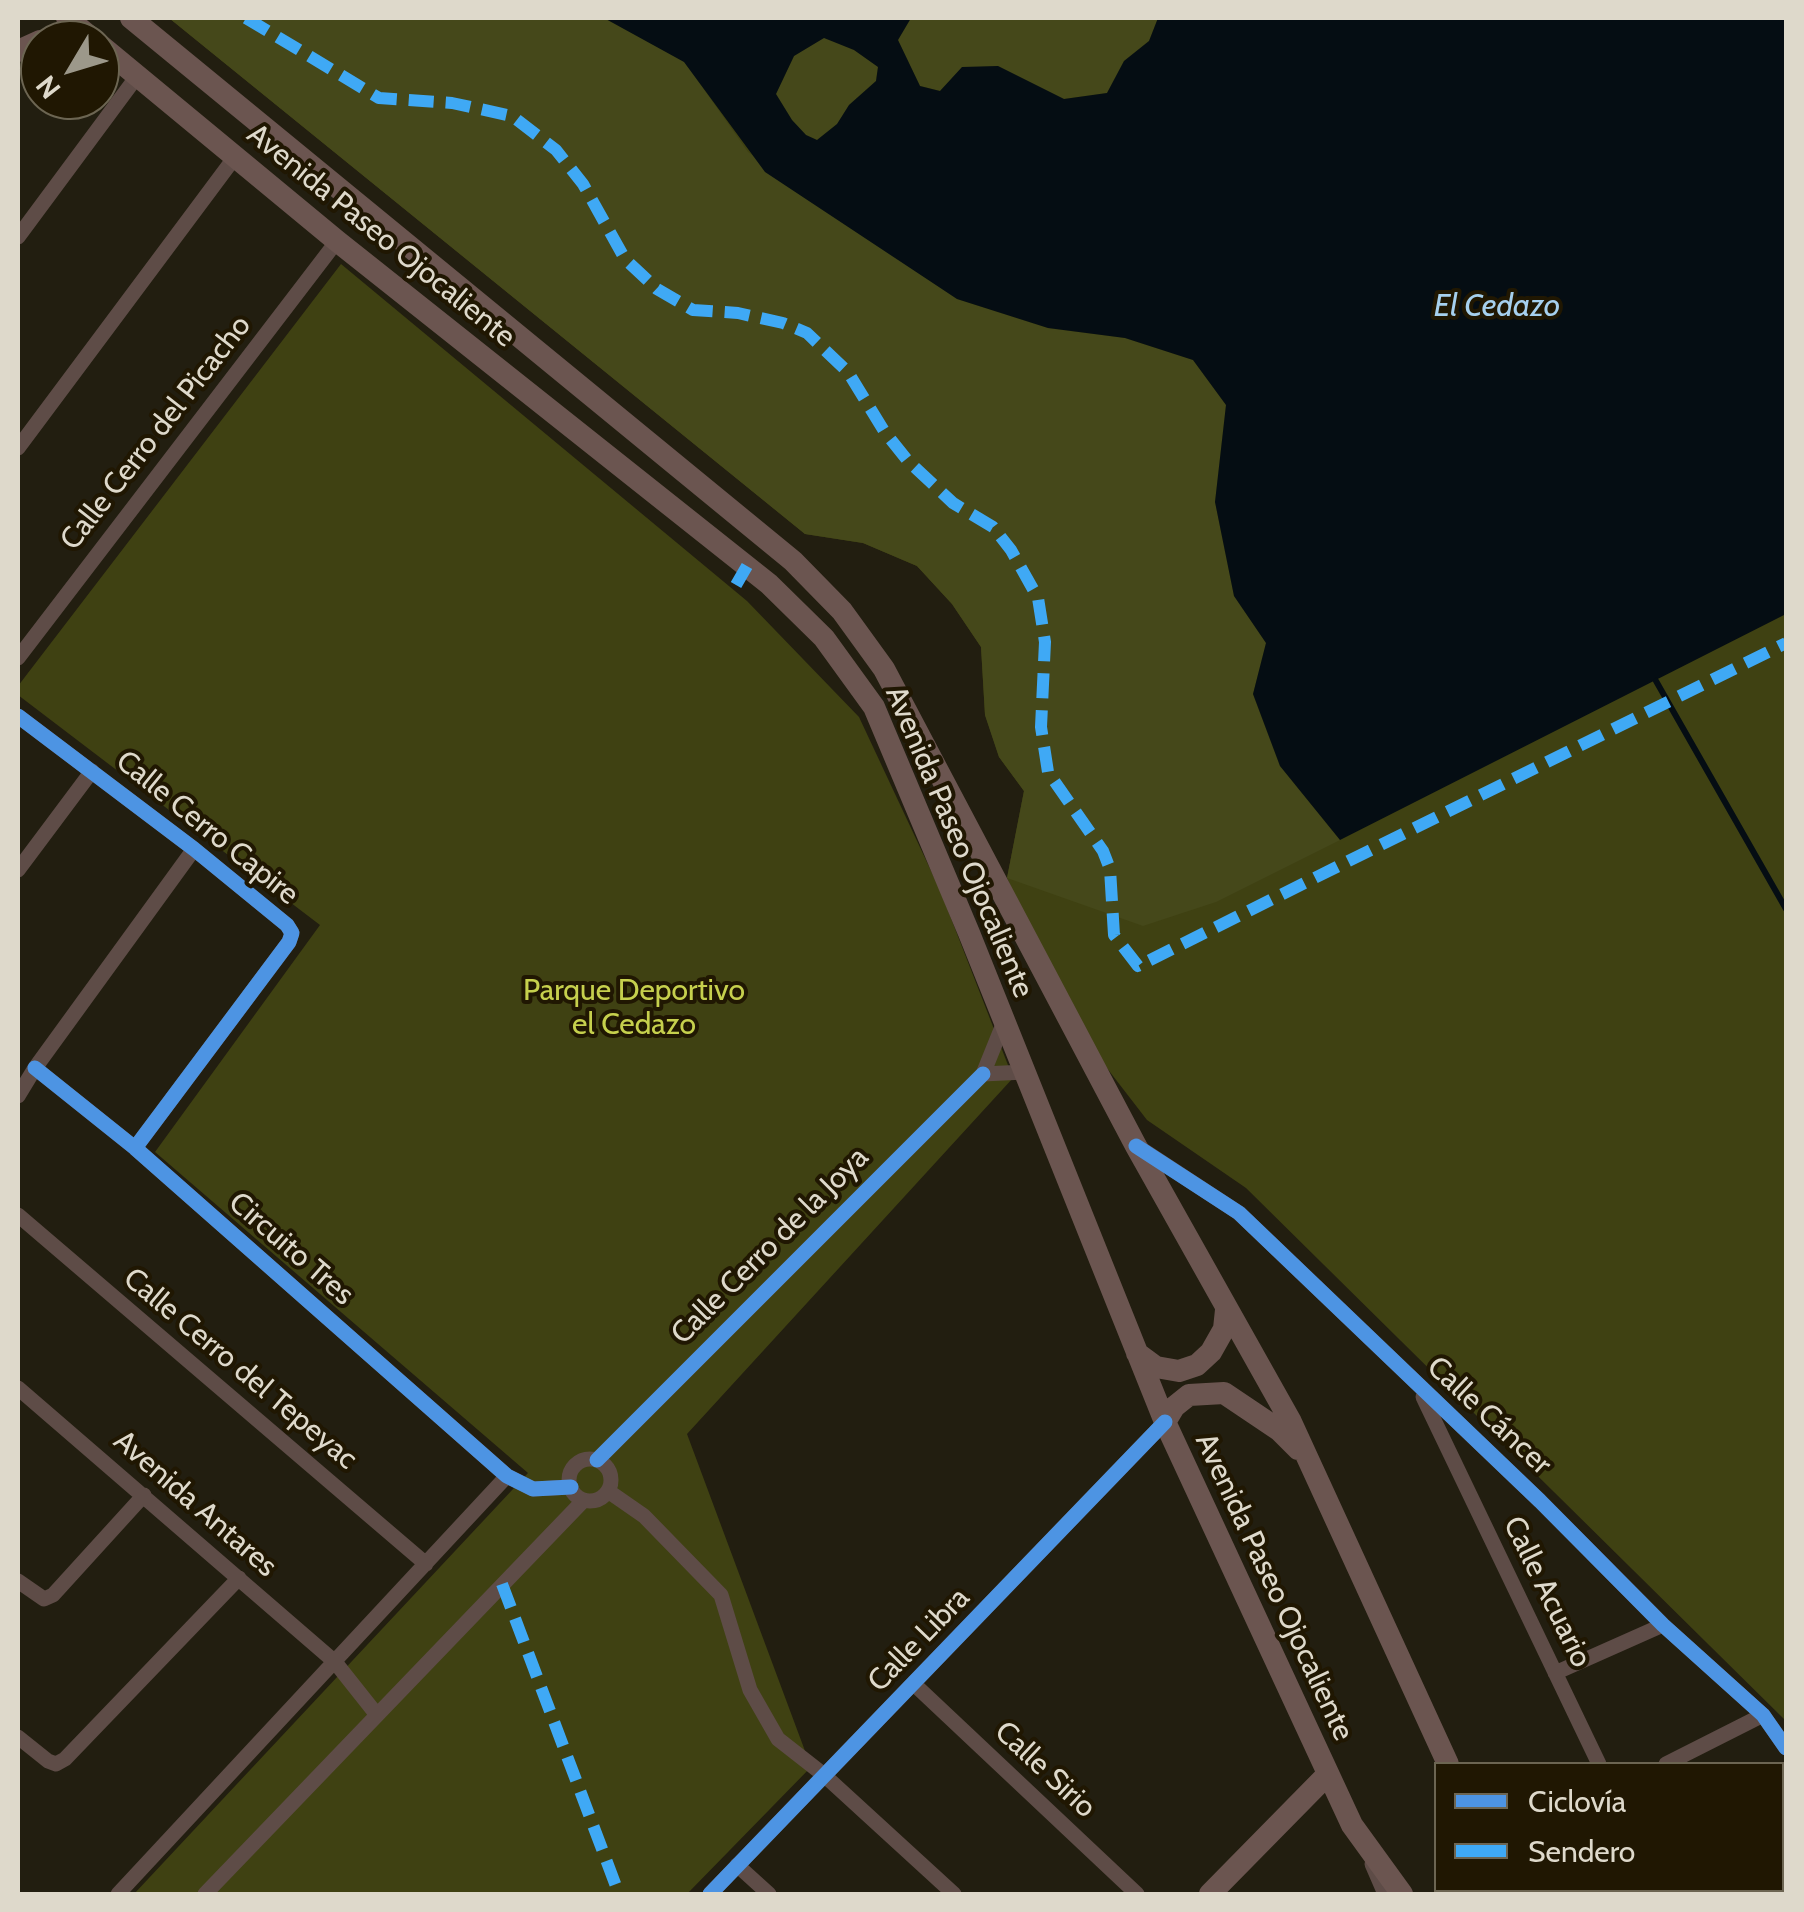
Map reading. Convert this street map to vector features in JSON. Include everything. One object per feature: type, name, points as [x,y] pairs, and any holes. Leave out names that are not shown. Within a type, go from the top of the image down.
[{"type":"main road","name":"Avenida Paseo Ojocaliente","points":[[131,18],[784,554],[842,611],[884,669],[1136,1146],[1291,1422],[1447,1762]]},
{"type":"main road","name":"Avenida Paseo Ojocaliente","points":[[120,61],[337,241],[746,566],[824,638],[874,707],[970,933],[1165,1422],[1357,1834],[1402,1894]]},
{"type":"main road","points":[[120,65],[132,71]]},
{"type":"main road","points":[[1137,1352],[1156,1367],[1179,1371],[1197,1366],[1224,1329],[1226,1310]]},
{"type":"main road","points":[[1165,1422],[1174,1407],[1189,1396],[1224,1393],[1279,1430],[1307,1458]]},
{"type":"main road","points":[[1210,1894],[1328,1774]]},
{"type":"street","points":[[18,236],[132,71]]},
{"type":"street","points":[[18,448],[235,157]]},
{"type":"street","name":"Calle Cerro del Picacho","points":[[18,658],[337,241]]},
{"type":"street","name":"Calle Cerro Capire","points":[[18,716],[194,849],[292,933],[136,1148]]},
{"type":"street","points":[[18,870],[92,772]]},
{"type":"street","points":[[18,1094],[194,849]]},
{"type":"street","points":[[1004,1022],[983,1074],[1025,1072]]},
{"type":"street","name":"Circuito Tres","points":[[34,1068],[136,1148],[507,1476]]},
{"type":"street","name":"Calle Cerro de la Joya","points":[[597,1460],[983,1074]]},
{"type":"street","name":"Calle Cáncer","points":[[1136,1146],[1239,1213],[1663,1625],[1763,1715],[1786,1748]]},
{"type":"street","name":"Calle Cerro del Tepeyac","points":[[18,1216],[426,1564]]},
{"type":"street","name":"Avenida Antares","points":[[18,1388],[335,1662],[377,1715]]},
{"type":"street","name":"Calle Acuario","points":[[1419,1388],[1598,1762]]},
{"type":"street","name":"Calle Libra","points":[[710,1894],[1165,1422]]},
{"type":"street","points":[[597,1460],[610,1473],[608,1491],[593,1501],[584,1500],[571,1487],[570,1477],[579,1462],[597,1460]]},
{"type":"street","points":[[118,1894],[507,1476],[532,1489],[571,1487]]},
{"type":"street","points":[[608,1491],[644,1516],[721,1595],[750,1690],[778,1739],[824,1775],[954,1894]]},
{"type":"street","points":[[18,1581],[44,1599],[53,1594],[144,1495]]},
{"type":"street","points":[[205,1894],[584,1500]]},
{"type":"street","points":[[18,1737],[48,1761],[56,1764],[65,1759],[238,1578]]},
{"type":"street","points":[[1555,1673],[1663,1625]]},
{"type":"street","name":"Calle Sirio","points":[[915,1685],[1138,1894]]},
{"type":"street","points":[[1670,1762],[1763,1715]]},
{"type":"street","points":[[1357,1834],[1385,1894]]},
{"type":"street","points":[[737,1865],[769,1894]]},
{"type":"green space","points":[[169,18],[1786,18],[1786,1721],[1246,1188],[1147,1120],[1076,1028],[1007,878],[1024,791],[999,757],[985,715],[981,647],[952,604],[917,566],[863,543],[805,534]]},
{"type":"green space","points":[[169,18],[604,18],[684,61],[748,152],[957,299],[1048,328],[1125,338],[1193,360],[1226,405],[1215,502],[1234,596],[1266,643],[1253,694],[1280,766],[1340,840],[1216,902],[1143,926],[1007,878],[1024,791],[999,757],[985,715],[981,647],[952,604],[917,566],[863,543],[805,534]]},
{"type":"green space","points":[[911,18],[1158,18],[1149,41],[1124,61],[1107,93],[1064,99],[998,66],[962,68],[940,91],[920,86],[898,40]]},
{"type":"green space","points":[[824,37],[878,66],[876,81],[849,105],[838,124],[817,140],[792,120],[776,94],[794,56]]},
{"type":"green space","name":"Parque Deportivo el Cedazo","points":[[341,264],[747,601],[859,717],[940,890],[1013,1078],[687,1434],[811,1767],[687,1894],[134,1894],[528,1473],[155,1152],[320,925],[18,695],[18,686]]},
{"type":"water","name":"El Cedazo","points":[[604,18],[911,18],[898,40],[920,86],[940,91],[962,67],[998,66],[1064,99],[1107,93],[1124,61],[1149,41],[1158,18],[1786,18],[1786,614],[1340,840],[1280,766],[1253,694],[1266,643],[1234,596],[1215,502],[1226,405],[1193,360],[1125,338],[1048,328],[957,299],[765,172],[684,62]],"holes":[[[824,38],[854,50],[878,67],[876,81],[817,140],[806,135],[776,94],[794,56]]]},
{"type":"waterway","name":"El Cedazo","points":[[1656,681],[1786,909]]},
{"type":"marked path","points":[[246,18],[379,98],[452,103],[512,116],[556,150],[583,184],[625,259],[657,289],[693,310],[738,313],[807,333],[848,372],[884,431],[908,461],[953,503],[993,527],[1038,598],[1045,642],[1041,727],[1048,772],[1103,851],[1110,869],[1114,935],[1138,966],[1786,643]]},
{"type":"marked path","points":[[736,585],[747,566]]},
{"type":"marked path","points":[[502,1584],[619,1894]]},
{"type":"cycle path","points":[[18,716],[194,849],[292,933],[135,1148]]},
{"type":"cycle path","points":[[35,1068],[135,1148],[507,1476],[533,1489],[571,1487]]},
{"type":"cycle path","points":[[597,1460],[983,1074]]},
{"type":"cycle path","points":[[1136,1146],[1239,1213],[1540,1501],[1663,1625],[1763,1715],[1786,1748]]},
{"type":"cycle path","points":[[710,1894],[1165,1422]]}]
